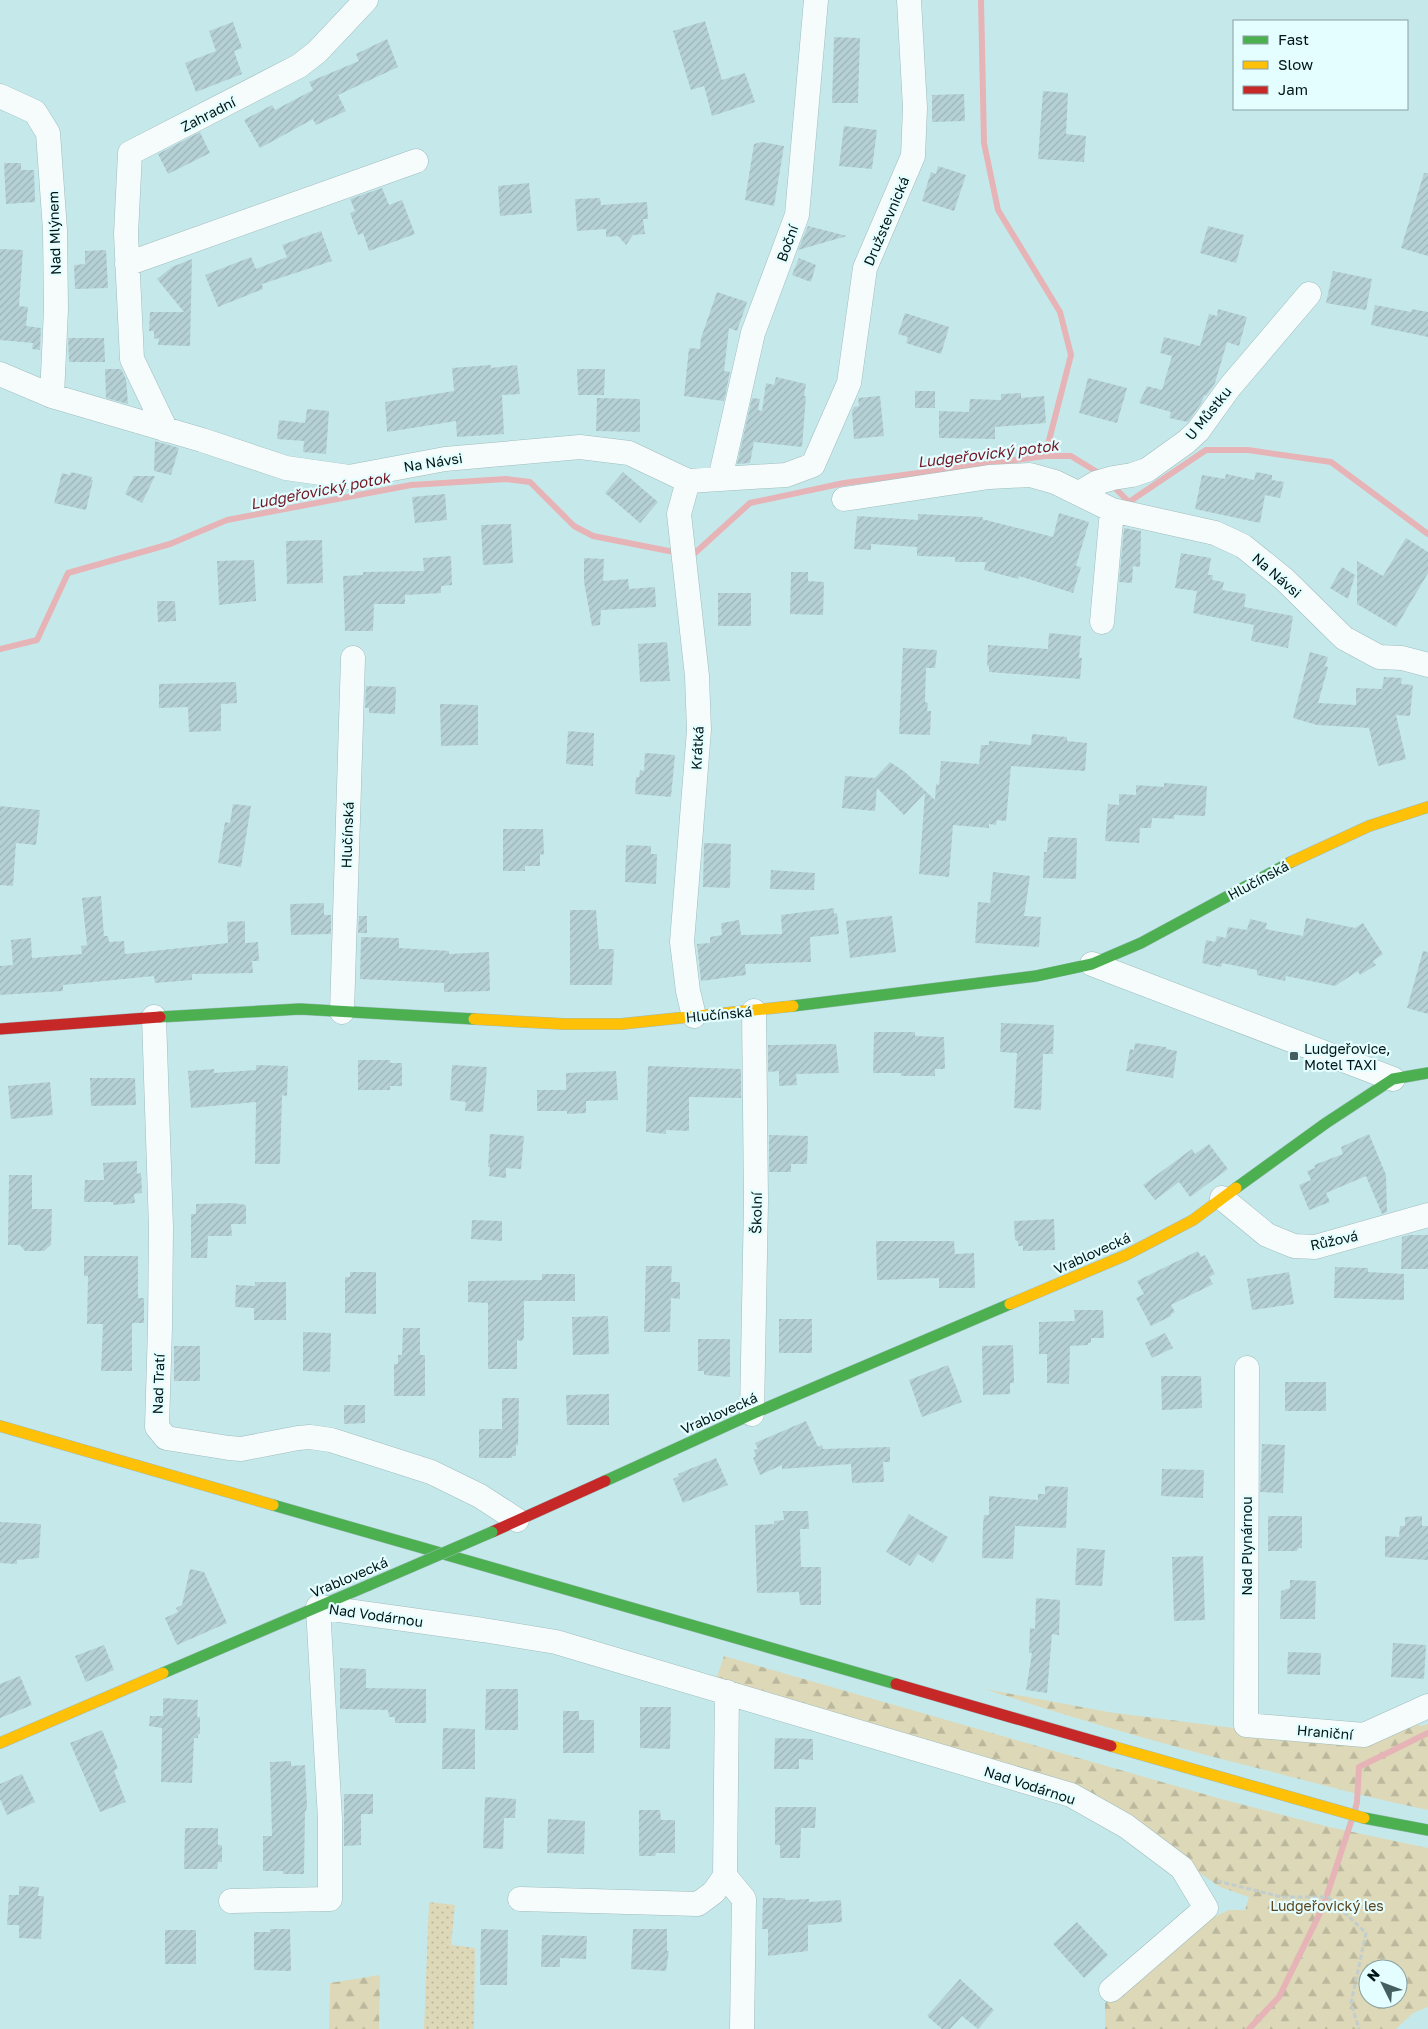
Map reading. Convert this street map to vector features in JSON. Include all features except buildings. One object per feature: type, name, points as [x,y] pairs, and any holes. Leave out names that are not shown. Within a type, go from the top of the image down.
[{"type":"street","name":"Zahradní","points":[[166,430],[132,359],[126,234],[130,153],[299,66],[318,52],[366,0]]},
{"type":"street","name":"Boční","points":[[720,479],[753,333],[797,214],[816,0]]},
{"type":"street","name":"Družstevnická","points":[[813,465],[849,383],[865,268],[913,156],[915,108],[909,0]]},
{"type":"street","name":"Nad Mlýnem","points":[[0,96],[35,112],[48,134],[55,230],[56,310],[52,396]]},
{"type":"street","points":[[127,264],[416,161]]},
{"type":"street","name":"U Můstku","points":[[1096,485],[1147,470],[1186,442],[1198,431],[1228,388],[1309,294]]},
{"type":"street","name":"Na Návsi","points":[[0,374],[52,396],[202,440],[286,468],[349,477],[445,459],[580,446],[629,454],[688,481],[786,474],[813,465]]},
{"type":"street","name":"Na Návsi","points":[[844,499],[989,477],[1030,475],[1055,482],[1096,485],[1112,510],[1215,533],[1243,546],[1284,579],[1344,638],[1379,657],[1402,658],[1428,665]]},
{"type":"street","name":"Krátká","points":[[688,481],[679,514],[697,676],[698,730],[682,942],[688,991],[694,1016]]},
{"type":"street","points":[[1102,622],[1112,510]]},
{"type":"street","name":"Hlučínská","points":[[342,1012],[353,658]]},
{"type":"street","name":"Hlučínská","points":[[0,1029],[154,1017],[300,1009],[574,1024],[621,1024],[754,1011],[1036,976],[1092,964],[1141,943],[1283,866],[1369,826],[1428,807]]},
{"type":"street","points":[[1092,964],[1393,1080]]},
{"type":"street","name":"Školní","points":[[752,1414],[756,1200],[754,1011]]},
{"type":"street","name":"Nad Tratí","points":[[154,1017],[161,1228],[158,1431],[166,1438],[229,1448],[249,1448],[298,1438],[330,1440],[431,1472],[480,1496],[517,1520]]},
{"type":"street","name":"Vrablovecká","points":[[0,1743],[492,1532],[752,1414],[1126,1256],[1193,1220],[1326,1122],[1393,1080],[1428,1073]]},
{"type":"street","name":"Růžová","points":[[1222,1198],[1267,1235],[1294,1246],[1315,1247],[1428,1215]]},
{"type":"street","name":"Nad Plynárnou","points":[[1246,1368],[1246,1725]]},
{"type":"street","points":[[0,1426],[1336,1811],[1380,1822],[1428,1830]]},
{"type":"street","name":"Nad Vodárnou","points":[[231,1901],[330,1900],[330,1819],[318,1607],[556,1642],[1071,1795],[1126,1826],[1182,1868],[1206,1908],[1111,1990]]},
{"type":"street","points":[[520,1899],[698,1904],[714,1892],[725,1876],[726,1692]]},
{"type":"street","name":"Hraniční","points":[[1246,1725],[1364,1735],[1428,1706]]},
{"type":"street","points":[[725,1876],[744,1898],[742,2029]]},
{"type":"path","points":[[1182,1868],[1210,1879],[1282,1896],[1328,1897],[1366,1933],[1351,2003],[1359,2029]]},
{"type":"green space","name":"Ludgeřovický les","points":[[724,1656],[1221,1799],[1329,1827],[1428,1848],[1428,2007],[1413,2013],[1396,2029],[1105,2029],[1105,2003],[1214,1917],[1229,1910],[1245,1910],[1249,1897],[1220,1887],[1197,1871],[1148,1829],[716,1680]]},
{"type":"green space","points":[[985,1689],[1108,1712],[1249,1730],[1413,1722],[1421,1726],[1428,1724],[1428,1810],[1348,1792],[1161,1743]]},
{"type":"green space","points":[[429,1902],[455,1905],[451,1945],[475,1948],[474,2029],[424,2029]]},
{"type":"green space","points":[[380,1975],[379,2029],[329,2029],[330,1983]]},
{"type":"waterway","points":[[981,0],[984,143],[998,210],[1060,312],[1071,355],[1045,456]]},
{"type":"waterway","name":"Ludgeřovický potok","points":[[1111,484],[1129,502],[1206,450],[1248,450],[1331,462],[1428,534]]},
{"type":"waterway","name":"Ludgeřovický potok","points":[[695,553],[750,503],[844,483],[1045,456],[1071,456],[1102,475]]},
{"type":"waterway","name":"Ludgeřovický potok","points":[[0,649],[37,640],[68,573],[170,544],[227,520],[411,485],[506,479],[530,482],[574,526],[593,536],[674,552]]},
{"type":"waterway","points":[[1355,1810],[1359,1767],[1428,1733]]},
{"type":"waterway","points":[[1249,2029],[1279,1997],[1323,1907],[1351,1822]]},
{"type":"traffic: fast","points":[[793,1006],[1036,976],[1092,964],[1141,943],[1291,862]]},
{"type":"traffic: fast","points":[[160,1017],[300,1009],[474,1019]]},
{"type":"traffic: fast","points":[[1236,1188],[1326,1123],[1393,1079],[1428,1073]]},
{"type":"traffic: fast","points":[[605,1481],[752,1414],[1010,1304]]},
{"type":"traffic: fast","points":[[273,1505],[896,1684]]},
{"type":"traffic: fast","points":[[369,1585],[492,1532]]},
{"type":"traffic: fast","points":[[163,1673],[369,1585]]},
{"type":"traffic: fast","points":[[1364,1818],[1428,1830]]},
{"type":"traffic: slow","points":[[1291,862],[1369,826],[1428,807]]},
{"type":"traffic: slow","points":[[474,1019],[564,1024],[621,1024],[793,1006]]},
{"type":"traffic: slow","points":[[1010,1304],[1126,1255],[1193,1220],[1236,1188]]},
{"type":"traffic: slow","points":[[0,1426],[273,1505]]},
{"type":"traffic: slow","points":[[0,1743],[163,1673]]},
{"type":"traffic: slow","points":[[1111,1746],[1364,1818]]},
{"type":"traffic: jam","points":[[0,1029],[160,1017]]},
{"type":"traffic: jam","points":[[492,1532],[605,1481]]},
{"type":"traffic: jam","points":[[896,1684],[1111,1746]]},
{"type":"place","name":"Ludgeřovice, Motel TAXI","points":[[1294,1056]]}]
